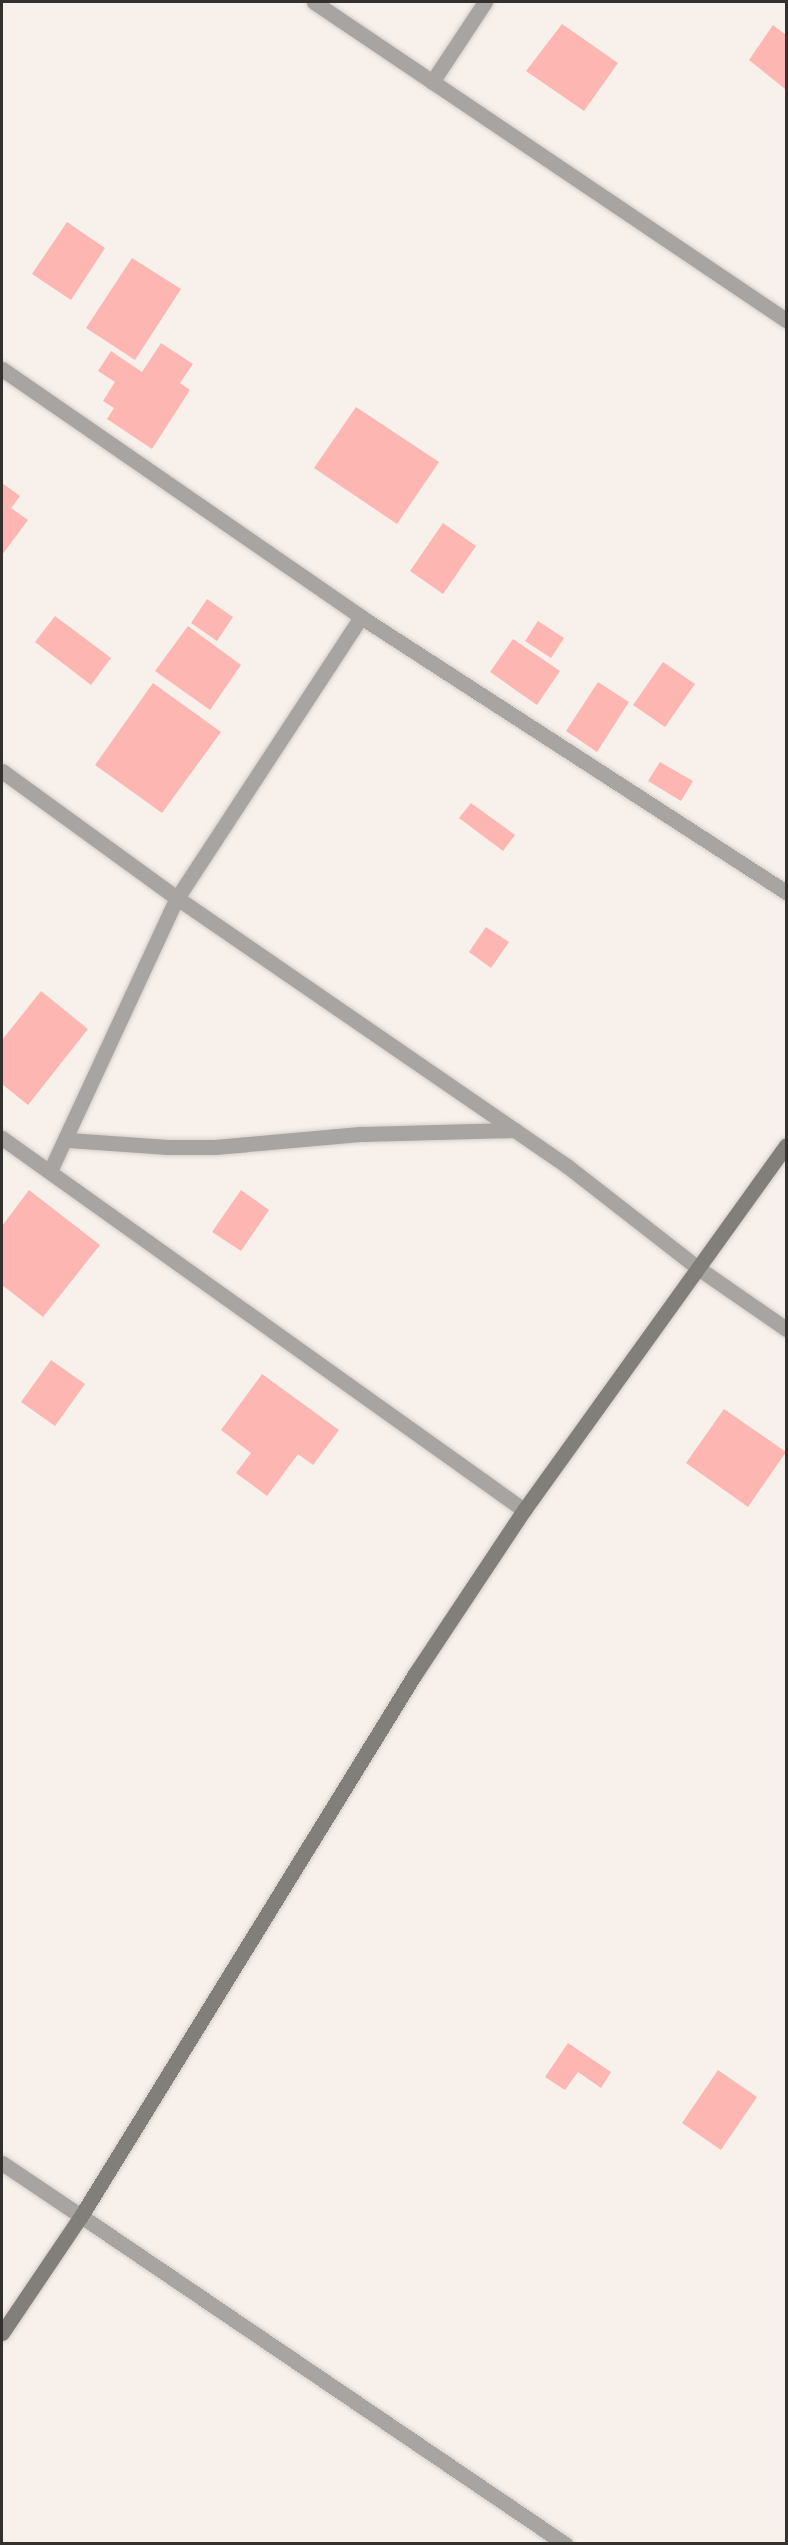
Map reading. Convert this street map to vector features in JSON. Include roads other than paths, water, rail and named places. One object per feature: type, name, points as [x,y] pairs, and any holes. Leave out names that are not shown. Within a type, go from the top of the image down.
[{"type":"main road","points":[[2,2332],[81,2216],[415,1674],[524,1510],[786,1145]]},
{"type":"street","points":[[314,2],[786,320]]},
{"type":"street","points":[[432,82],[485,2]]},
{"type":"street","points":[[2,369],[361,617],[786,892]]},
{"type":"street","points":[[50,1172],[68,1140],[177,898],[361,617]]},
{"type":"street","points":[[2,771],[177,898],[515,1130],[698,1268],[786,1329]]},
{"type":"street","points":[[68,1140],[214,1147],[362,1134],[515,1130]]},
{"type":"street","points":[[2,1138],[524,1510]]},
{"type":"street","points":[[2,2163],[565,2544]]}]
